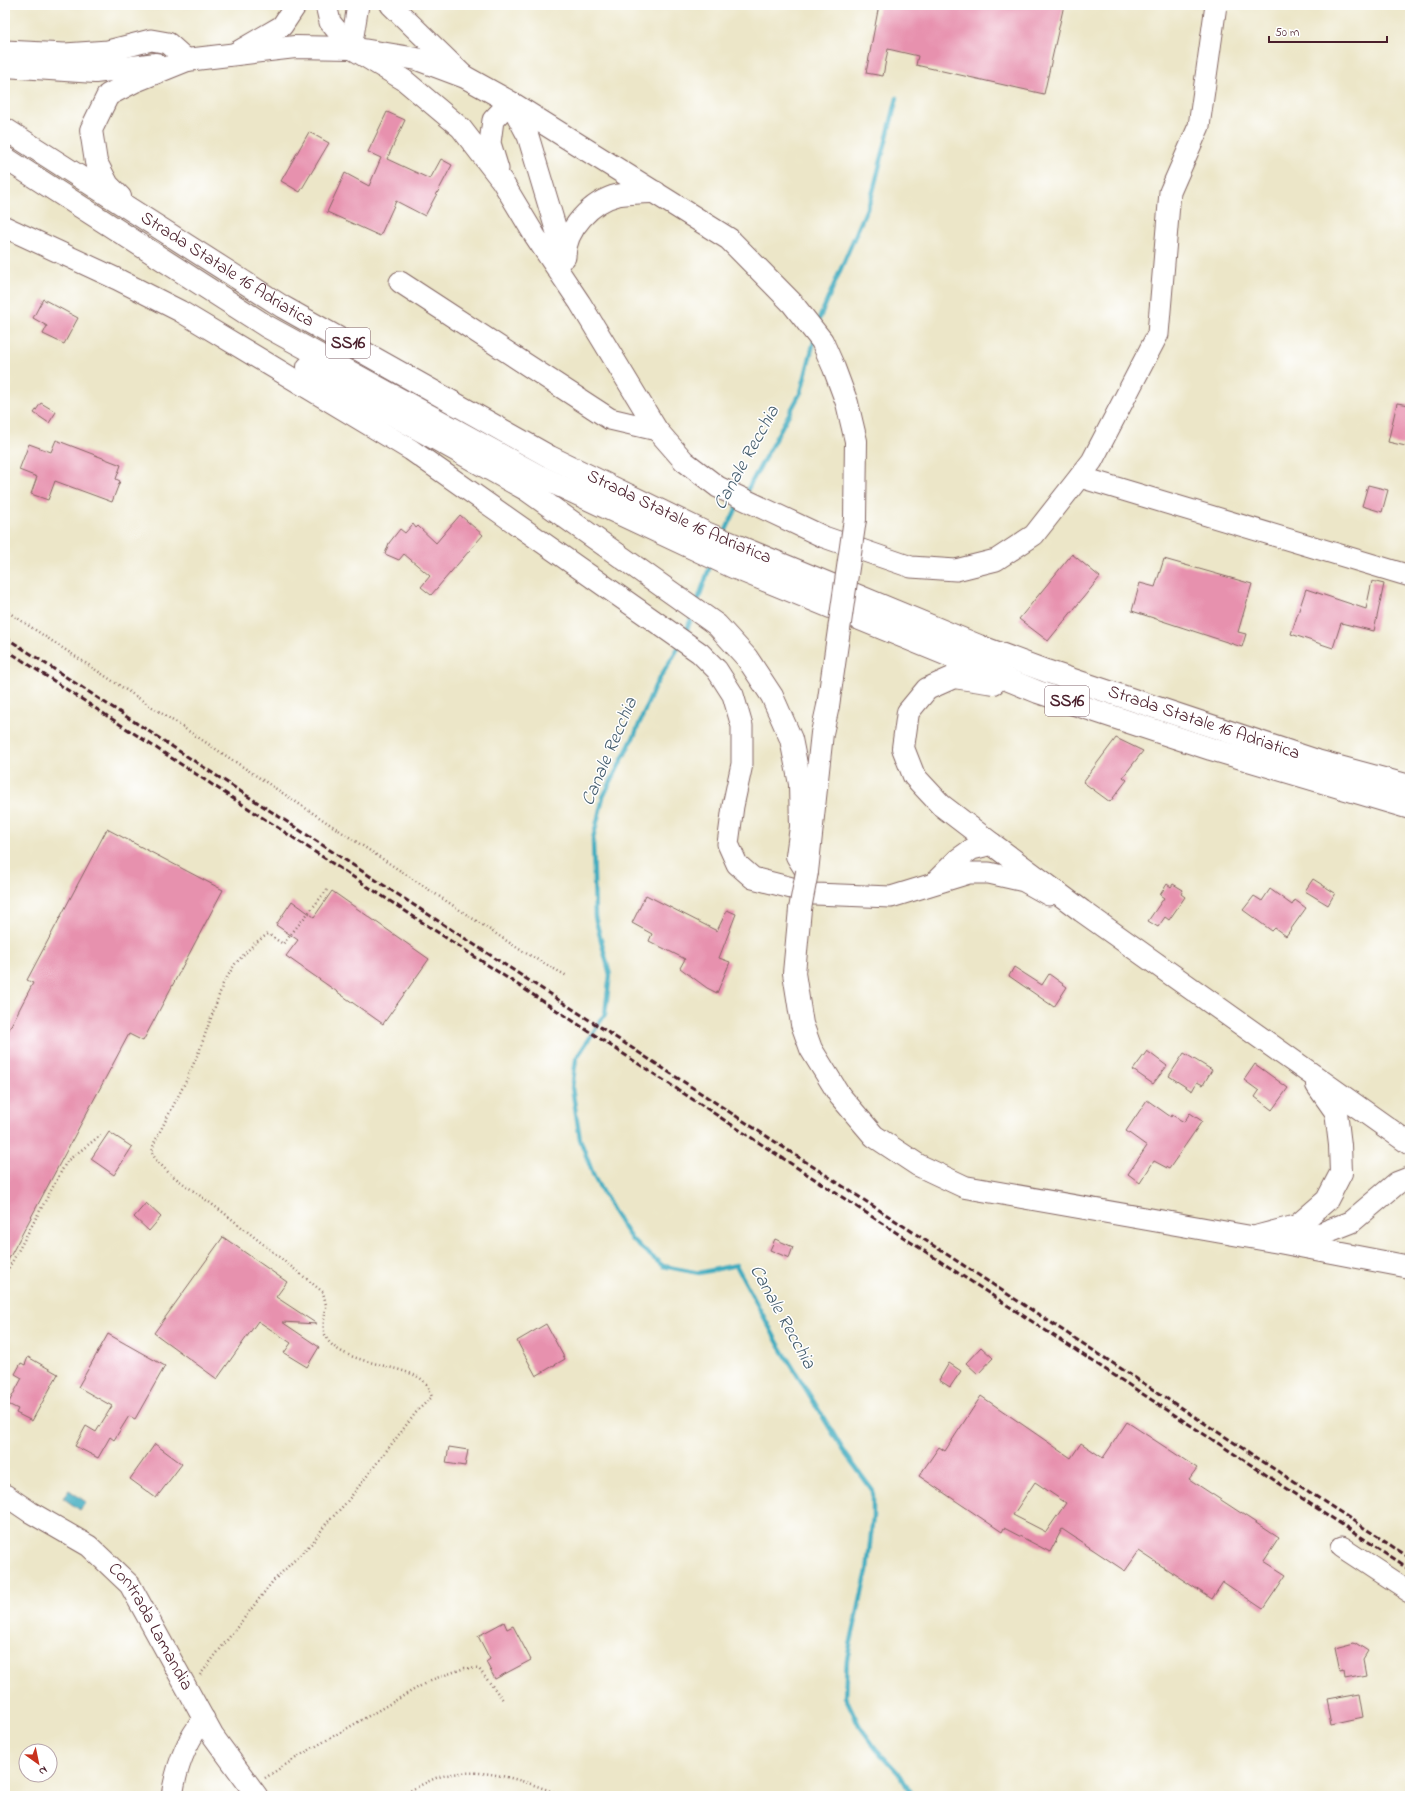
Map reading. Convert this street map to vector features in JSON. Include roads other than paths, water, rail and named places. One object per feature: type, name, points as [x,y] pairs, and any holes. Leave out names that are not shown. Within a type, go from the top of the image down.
[{"type":"main road","points":[[5,66],[94,72],[295,47],[351,48],[417,59],[465,77],[510,102],[729,239],[792,303],[822,341],[847,403],[856,441],[855,519],[828,706],[822,733],[806,872],[800,909],[794,972],[802,1024],[811,1049],[840,1096],[874,1136],[918,1165],[965,1187],[1405,1263]]},
{"type":"main road","points":[[141,218],[108,185],[96,162],[91,130],[108,95],[135,81],[187,60]]},
{"type":"main road","name":"Strada Statale 16 Adriatica","points":[[5,129],[141,218],[174,236],[283,307],[701,541],[736,558],[1038,692],[1211,749],[1410,808]]},
{"type":"main road","name":"Strada Statale 16 Adriatica","points":[[5,158],[266,326],[537,475],[701,541]]},
{"type":"main road","points":[[266,326],[270,345],[527,490],[717,625],[747,658],[772,696],[791,739],[800,784],[801,827],[797,856],[806,872]]},
{"type":"main road","name":"Strada Statale 16 Adriatica","points":[[736,558],[1046,671],[1317,760],[1410,786]]},
{"type":"main road","points":[[1038,692],[976,679],[954,677],[927,689],[908,712],[903,748],[914,776],[941,805],[1082,912],[1410,1144]]},
{"type":"main road","points":[[1252,1237],[1297,1226],[1327,1200],[1341,1173],[1340,1145],[1336,1112],[1319,1087],[1297,1064]]},
{"type":"main road","points":[[1279,1242],[1323,1233],[1351,1222],[1397,1183],[1410,1178]]},
{"type":"street","points":[[233,55],[282,26],[296,5]]},
{"type":"street","points":[[326,5],[330,22],[351,48],[404,80],[461,128],[502,181],[534,236],[580,303],[657,430],[684,461],[718,486],[769,512],[824,537],[911,567],[956,570],[996,560],[1034,535],[1092,461],[1158,334],[1170,192],[1199,126],[1216,5]]},
{"type":"street","points":[[351,48],[358,5]]},
{"type":"street","points":[[391,5],[465,77]]},
{"type":"street","points":[[5,51],[65,54],[108,51],[151,40],[168,43],[187,60]]},
{"type":"street","points":[[502,181],[490,143],[493,120],[510,102],[528,136],[564,256],[580,303]]},
{"type":"street","points":[[564,256],[572,231],[589,209],[617,195],[656,192]]},
{"type":"street","points":[[5,227],[117,279],[180,311],[411,450],[700,653],[717,670],[733,695],[742,726],[742,764],[733,806],[728,844],[737,864],[753,878],[815,894],[891,897],[969,873],[988,873],[1024,882],[1082,912]]},
{"type":"street","points":[[400,282],[610,419],[657,430]]},
{"type":"street","points":[[1080,477],[1410,576]]},
{"type":"street","points":[[933,884],[958,859],[972,849],[992,844]]},
{"type":"street","points":[[969,873],[986,860],[992,844]]},
{"type":"street","name":"Contrada Lamandia","points":[[5,1495],[30,1512],[89,1546],[130,1585],[204,1720],[256,1795]]},
{"type":"street","points":[[1342,1547],[1410,1592]]},
{"type":"street","points":[[172,1796],[182,1758],[194,1731],[204,1720]]},
{"type":"water","points":[[69,1490],[86,1502],[80,1510],[63,1498]]},
{"type":"waterway","name":"Canale Recchia","points":[[817,324],[871,199],[897,98]]},
{"type":"waterway","name":"Canale Recchia","points":[[745,494],[801,392],[814,341]]},
{"type":"waterway","name":"Canale Recchia","points":[[724,534],[739,503]]},
{"type":"waterway","name":"Canale Recchia","points":[[697,603],[711,563]]},
{"type":"waterway","name":"Canale Recchia","points":[[685,635],[692,616]]},
{"type":"waterway","name":"Canale Recchia","points":[[680,645],[655,686],[635,734],[603,797],[593,839],[595,917],[610,975],[605,1014],[576,1059],[572,1088],[580,1139],[594,1177],[614,1213],[632,1240],[663,1266],[699,1273],[736,1265],[779,1345],[845,1453],[873,1491],[873,1516],[867,1571],[847,1659],[845,1696],[859,1725],[876,1749],[901,1776],[912,1796]]},
{"type":"railway","points":[[5,637],[1410,1558]]},
{"type":"railway","points":[[5,649],[1410,1569]]}]
